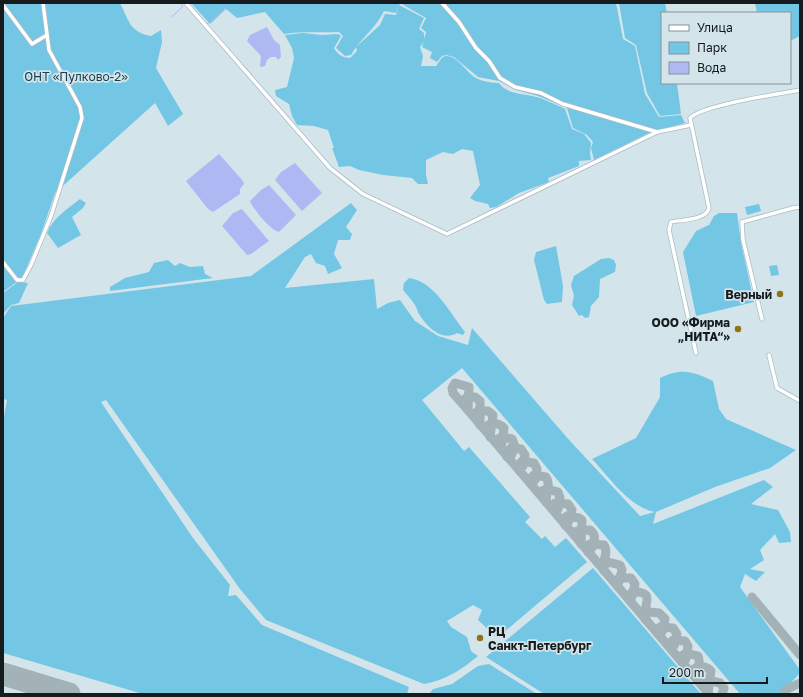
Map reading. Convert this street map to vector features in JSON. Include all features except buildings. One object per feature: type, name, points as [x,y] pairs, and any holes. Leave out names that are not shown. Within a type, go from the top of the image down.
[{"type":"street","points":[[3,262],[8,271],[17,280],[22,280],[31,265],[50,216],[82,118],[80,108],[51,57],[43,3]]},
{"type":"street","points":[[186,3],[330,168],[363,194],[447,234],[657,132],[691,125]]},
{"type":"street","points":[[442,3],[459,22],[476,48],[488,61],[500,78],[515,88],[541,93],[564,104],[657,132]]},
{"type":"street","points":[[3,5],[32,44],[47,35]]},
{"type":"street","points":[[696,353],[669,226],[671,222],[706,214],[709,208],[690,118],[696,113],[714,108],[800,90]]},
{"type":"street","points":[[762,319],[743,240],[742,222],[800,207]]},
{"type":"street","points":[[769,355],[777,388],[800,401]]},
{"type":"green space","name":"ОНТ «Пулково-2»","points":[[3,3],[120,3],[128,20],[138,32],[151,36],[161,30],[162,42],[156,68],[183,114],[168,126],[155,103],[55,193],[41,234],[22,278],[3,292]]},
{"type":"green space","points":[[191,3],[400,3],[396,13],[384,11],[377,23],[351,55],[345,56],[336,48],[343,36],[339,32],[305,32],[284,34],[265,12],[237,18],[226,9],[210,24]]},
{"type":"green space","points":[[400,3],[616,3],[623,39],[635,46],[645,94],[659,117],[681,115],[685,123],[651,132],[594,160],[591,148],[593,142],[587,135],[573,128],[567,108],[538,96],[516,90],[499,81],[478,77],[454,57],[446,55],[442,56],[437,62],[430,58],[432,52],[422,47],[426,32],[421,28],[426,18]]},
{"type":"green space","points":[[619,3],[665,3],[667,12],[661,12],[661,84],[677,84],[681,114],[660,116],[647,93],[636,45],[625,38]]},
{"type":"green space","points":[[755,3],[799,3],[800,36],[791,40],[791,12],[757,12]]},
{"type":"green space","points":[[399,5],[424,18],[419,29],[424,33],[424,41],[420,47],[423,56],[421,66],[436,66],[443,57],[451,57],[459,62],[472,76],[478,79],[487,82],[499,83],[507,90],[512,92],[535,96],[565,109],[572,129],[584,134],[591,143],[591,160],[579,161],[579,166],[548,178],[549,182],[519,193],[496,207],[490,208],[488,204],[475,201],[470,198],[480,185],[473,151],[462,149],[453,154],[443,152],[426,160],[426,175],[428,184],[418,184],[412,178],[383,175],[359,170],[350,166],[339,167],[332,148],[334,148],[328,130],[314,126],[297,125],[292,116],[289,104],[276,96],[275,90],[287,87],[294,58],[292,48],[285,35],[303,33],[322,35],[338,34],[341,36],[334,48],[340,55],[350,58],[357,51],[356,47],[380,25],[385,14],[396,15]]},
{"type":"green space","points":[[80,199],[86,203],[83,208],[72,217],[81,235],[58,248],[47,233],[57,218]]},
{"type":"green space","points":[[351,203],[357,210],[346,227],[352,234],[350,240],[338,240],[334,254],[342,268],[328,274],[325,266],[316,263],[311,254],[305,257],[285,288],[374,279],[377,309],[388,303],[400,300],[415,321],[438,336],[468,345],[472,328],[570,441],[640,516],[655,512],[646,509],[628,498],[592,459],[636,438],[660,397],[660,378],[675,373],[687,372],[713,381],[719,409],[726,419],[796,450],[770,468],[715,487],[656,512],[653,524],[764,480],[773,487],[751,504],[778,510],[790,532],[791,542],[779,543],[775,534],[760,550],[764,560],[750,569],[765,572],[756,581],[745,574],[740,587],[800,670],[800,673],[780,694],[740,694],[462,368],[422,400],[464,451],[469,447],[530,517],[525,522],[542,539],[545,536],[555,547],[566,538],[587,562],[497,638],[478,620],[482,610],[473,605],[447,621],[451,627],[467,637],[471,651],[478,656],[459,670],[439,680],[424,684],[266,620],[240,589],[106,400],[101,402],[193,538],[230,585],[228,596],[236,595],[262,625],[409,687],[407,694],[143,694],[3,653],[3,422],[7,400],[3,399],[3,318],[11,306],[251,276]]},
{"type":"green space","points":[[759,204],[761,211],[747,215],[745,207]]},
{"type":"green space","points":[[719,213],[737,213],[741,243],[754,302],[696,316],[683,252],[696,231],[709,225],[714,216]]},
{"type":"green space","points":[[556,246],[563,286],[562,302],[547,304],[544,300],[534,260],[536,252]]},
{"type":"green space","points":[[609,258],[614,260],[616,265],[615,272],[600,279],[599,297],[591,306],[589,317],[585,318],[582,315],[579,316],[572,305],[574,296],[571,285],[574,276],[601,259]]},
{"type":"green space","points":[[168,260],[175,266],[180,263],[190,267],[203,266],[205,274],[213,278],[110,291],[110,287],[125,278],[149,272],[154,263]]},
{"type":"green space","points":[[777,265],[779,275],[771,276],[769,266]]},
{"type":"green space","points":[[409,278],[418,280],[434,291],[465,332],[463,335],[457,333],[446,336],[435,332],[426,324],[414,303],[403,290],[404,283]]},
{"type":"green space","points":[[18,282],[28,283],[19,303],[11,305],[3,314],[3,293]]},
{"type":"green space","points":[[593,568],[701,694],[544,694],[486,657]]},
{"type":"green space","points":[[489,664],[537,694],[429,694],[433,689],[452,684],[478,666]]},
{"type":"water","points":[[267,27],[274,40],[280,45],[281,57],[278,60],[276,57],[271,57],[267,60],[265,66],[260,67],[261,56],[247,41],[250,35]]},
{"type":"water","points":[[219,154],[244,184],[240,189],[240,194],[213,212],[208,209],[186,181]]},
{"type":"water","points":[[295,163],[322,193],[302,211],[275,180],[281,172]]},
{"type":"water","points":[[269,185],[296,215],[279,232],[272,228],[263,219],[250,201],[261,190]]},
{"type":"water","points":[[242,209],[269,241],[251,254],[247,255],[222,226],[233,213]]},
{"type":"waterway","points":[[172,17],[183,6],[180,3]]},
{"type":"waterway","points":[[207,24],[225,9],[223,7]]},
{"type":"waterway","points":[[214,33],[252,75]]},
{"type":"taxiway","points":[[455,383],[469,387],[468,410],[453,393],[452,388],[455,383]]},
{"type":"taxiway","points":[[465,399],[467,397],[475,397],[480,401],[480,425]]},
{"type":"taxiway","points":[[468,410],[709,694]]},
{"type":"taxiway","points":[[475,414],[478,411],[488,411],[493,415],[490,437]]},
{"type":"taxiway","points":[[487,426],[496,424],[504,428],[501,449]]},
{"type":"taxiway","points":[[498,439],[503,437],[512,439],[514,444],[512,454]]},
{"type":"taxiway","points":[[507,457],[507,452],[511,448],[521,449],[525,455],[523,466]]},
{"type":"taxiway","points":[[519,470],[518,466],[522,461],[534,463],[537,469],[535,480]]},
{"type":"taxiway","points":[[531,484],[530,479],[534,475],[546,477],[548,480],[546,496],[547,503]]},
{"type":"taxiway","points":[[542,491],[547,489],[558,492],[560,498],[558,509]]},
{"type":"taxiway","points":[[554,511],[553,508],[555,503],[568,504],[572,510],[569,521]]},
{"type":"taxiway","points":[[565,525],[564,519],[567,516],[582,520],[581,544]]},
{"type":"taxiway","points":[[577,531],[590,530],[594,534],[592,548]]},
{"type":"taxiway","points":[[588,552],[587,546],[590,544],[604,545],[606,548],[606,555],[603,564],[604,571]]},
{"type":"taxiway","points":[[604,569],[604,566],[608,562],[620,565],[622,570],[619,582]]},
{"type":"taxiway","points":[[616,584],[616,581],[619,578],[631,578],[635,584],[632,597]]},
{"type":"taxiway","points":[[630,601],[629,597],[632,592],[640,592],[647,596],[645,619]]},
{"type":"taxiway","points":[[752,597],[800,655]]},
{"type":"taxiway","points":[[646,620],[646,615],[649,612],[659,613],[665,619],[662,632]]},
{"type":"taxiway","points":[[658,634],[657,630],[660,627],[673,628],[677,634],[674,646]]},
{"type":"taxiway","points":[[670,648],[669,644],[673,640],[685,641],[688,646],[686,659]]},
{"type":"taxiway","points":[[681,661],[681,656],[686,653],[698,656],[698,681]]},
{"type":"taxiway","points":[[694,669],[703,667],[711,671],[708,693]]},
{"type":"taxiway","points":[[705,683],[711,681],[720,683],[724,688],[722,694]]},
{"type":"taxiway","points":[[785,690],[800,683]]},
{"type":"runway","points":[[3,674],[69,694]]},
{"type":"place","name":"Верный","points":[[780,294]]},
{"type":"place","name":"ООО «Фирма „НИТА“»","points":[[738,329]]},
{"type":"place","name":"РЦ Санкт-Петербург","points":[[480,638]]}]
